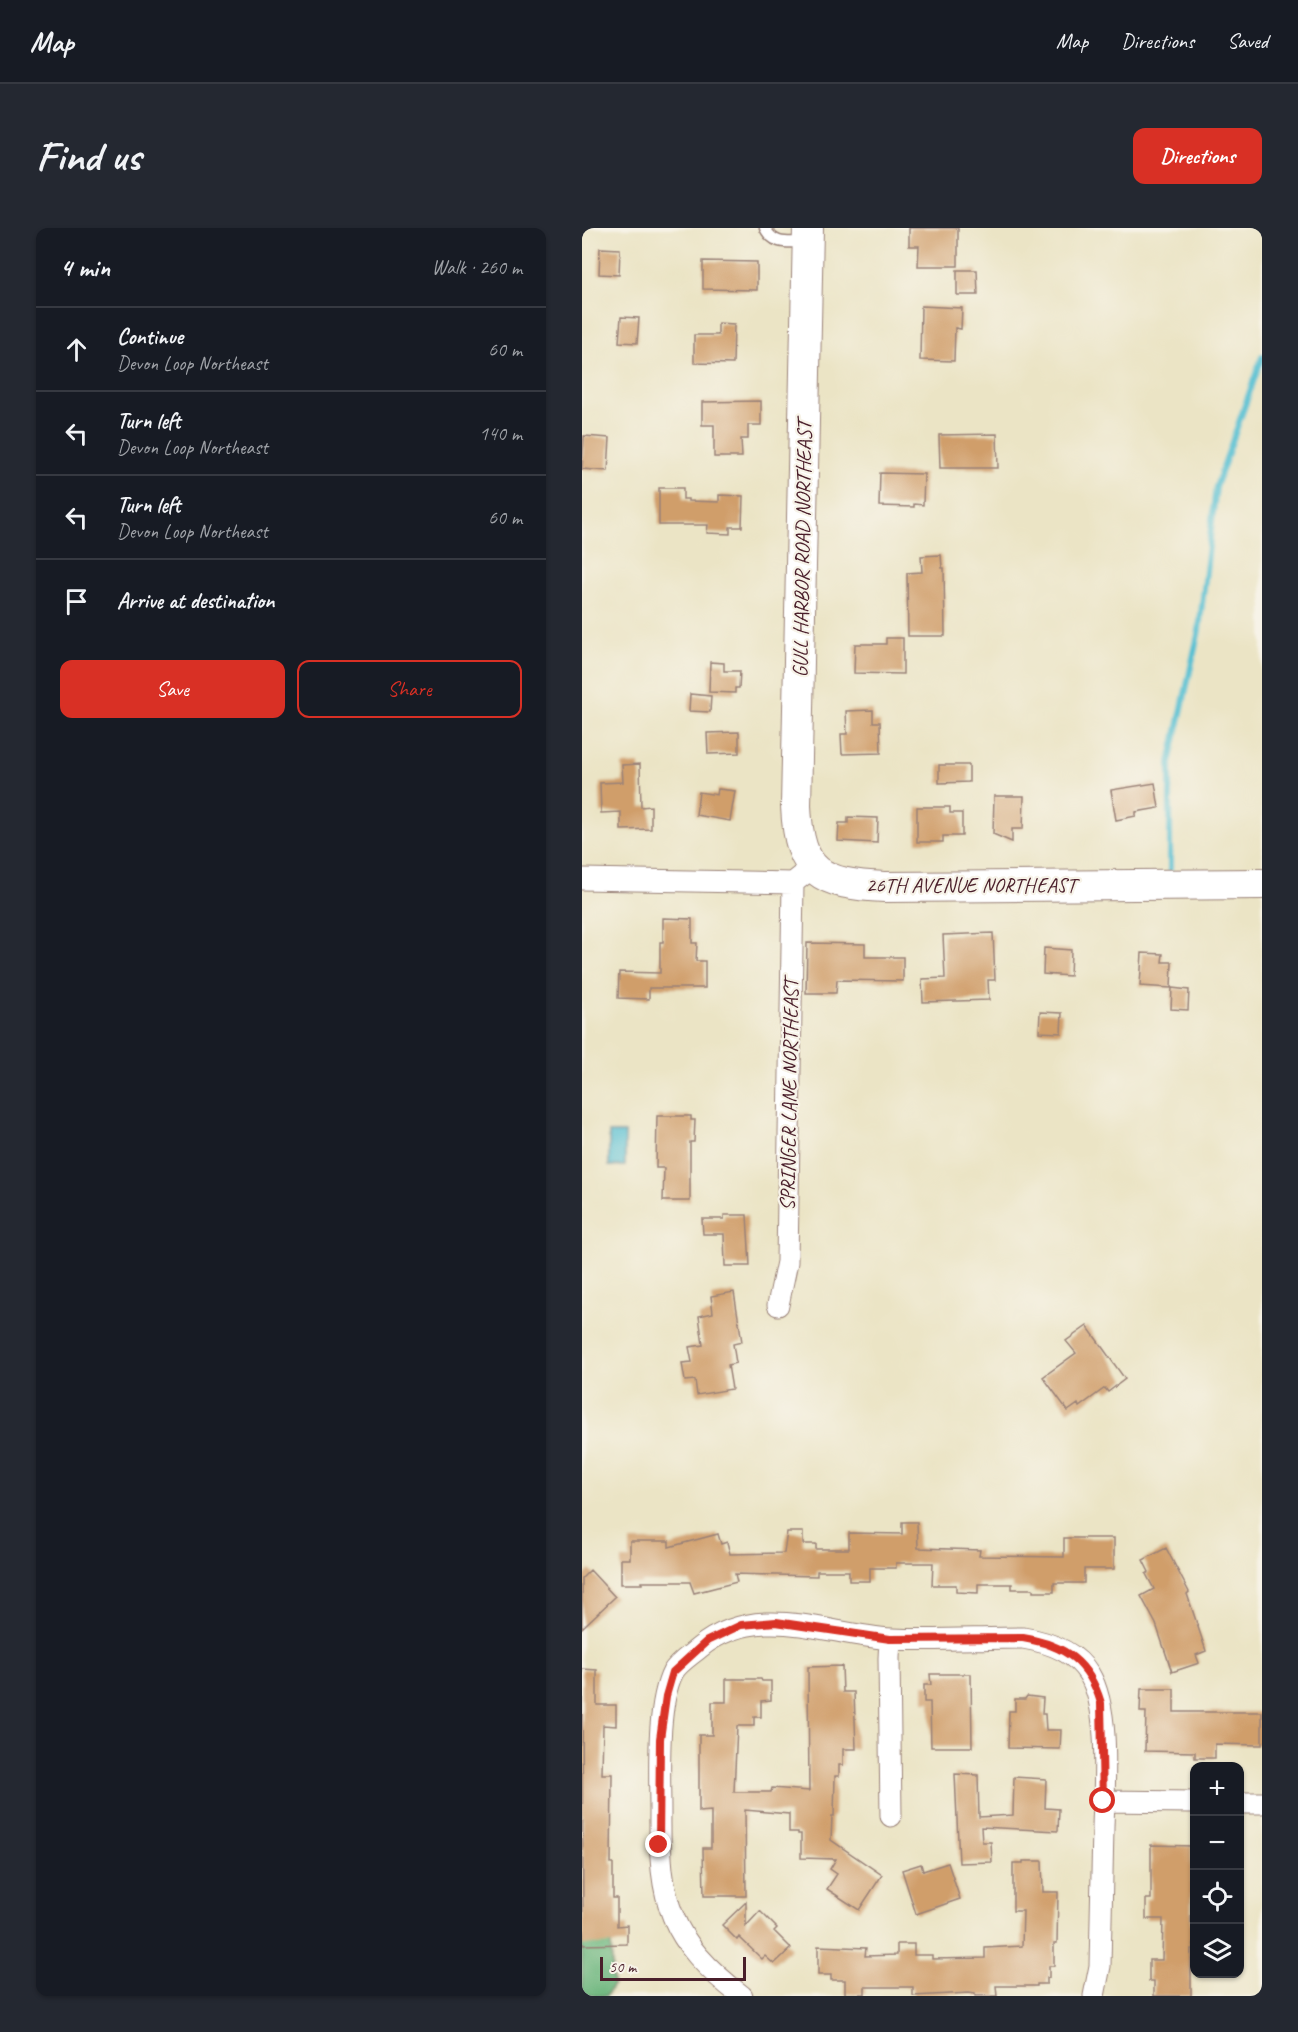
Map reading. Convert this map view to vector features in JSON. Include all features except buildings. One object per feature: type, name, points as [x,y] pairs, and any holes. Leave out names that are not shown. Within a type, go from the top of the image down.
[{"type":"street","name":"GULL HARBOR ROAD NORTHEAST","points":[[802,875],[802,850],[797,830],[796,806],[808,235]]},
{"type":"street","name":"26TH AVENUE NORTHEAST","points":[[582,879],[802,875],[854,886],[885,887],[1262,884]]},
{"type":"street","name":"SPRINGER LANE NORTHEAST","points":[[778,1305],[787,1262],[802,875]]},
{"type":"street","points":[[742,1996],[717,1977],[694,1953],[677,1929],[667,1904],[659,1845],[660,1739],[666,1696],[673,1672],[707,1641],[741,1625],[776,1622],[890,1639],[1023,1638],[1043,1641],[1063,1649],[1088,1672],[1101,1703],[1103,1801],[1100,1966],[1094,1996]]},
{"type":"street","points":[[890,1639],[891,1816]]},
{"type":"street","points":[[1103,1801],[1190,1802]]},
{"type":"street","points":[[1244,1803],[1262,1803]]},
{"type":"lane","points":[[765,228],[770,237],[781,242],[808,235]]},
{"type":"green space","points":[[586,1933],[611,1940],[613,1985],[606,1996],[582,1996],[582,1940]]},
{"type":"water","points":[[609,1133],[625,1133],[625,1166],[609,1166]]},
{"type":"waterway","points":[[1170,869],[1170,763],[1199,630],[1216,487],[1262,357]]},
{"type":"route","points":[[659,1845],[660,1739],[662,1716],[673,1672],[707,1641],[741,1625],[776,1622],[890,1639],[1023,1638],[1043,1641],[1063,1649],[1088,1672],[1101,1703],[1103,1801]]}]
